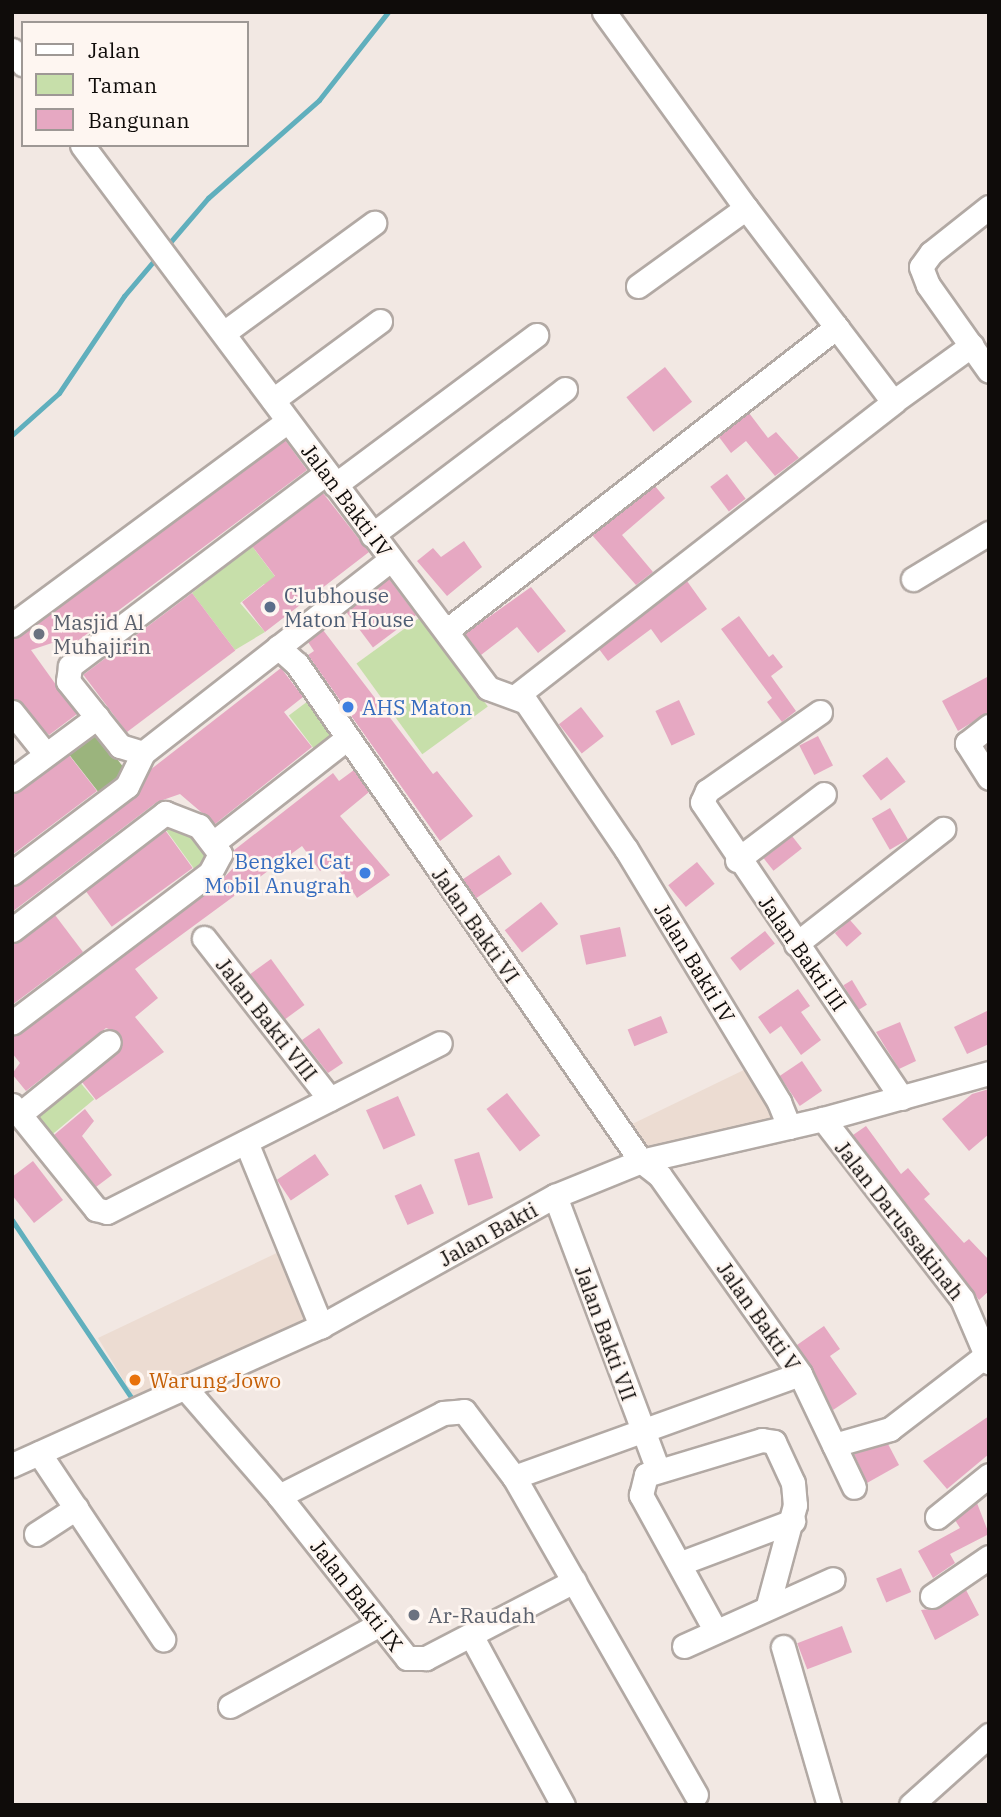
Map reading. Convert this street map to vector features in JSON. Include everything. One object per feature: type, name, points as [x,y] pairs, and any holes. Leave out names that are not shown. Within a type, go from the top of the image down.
[{"type":"street","points":[[604,12],[746,208],[893,401]]},
{"type":"street","name":"Jalan Bakti IV","points":[[83,147],[183,274],[330,479],[488,688],[505,697],[516,696],[526,702],[626,849],[779,1102],[789,1127]]},
{"type":"street","points":[[989,207],[931,253],[922,267],[928,285],[989,371]]},
{"type":"street","points":[[638,286],[746,208]]},
{"type":"street","points":[[225,332],[374,223]]},
{"type":"street","points":[[273,400],[380,321]]},
{"type":"street","points":[[446,631],[837,327]]},
{"type":"street","points":[[143,753],[120,746],[68,681],[71,666],[330,479],[536,335]]},
{"type":"street","points":[[516,696],[893,401],[972,345]]},
{"type":"street","points":[[372,535],[565,389]]},
{"type":"street","points":[[12,625],[288,421]]},
{"type":"street","points":[[913,579],[989,533]]},
{"type":"street","points":[[12,873],[127,786],[143,753],[282,652],[391,559]]},
{"type":"street","name":"Jalan Bakti VI","points":[[282,652],[294,676],[311,690],[641,1161]]},
{"type":"street","name":"Jalan Bakti III","points":[[820,712],[707,791],[704,807],[737,860],[902,1098]]},
{"type":"street","points":[[13,713],[40,747]]},
{"type":"street","points":[[12,780],[97,717]]},
{"type":"street","points":[[989,726],[967,743],[989,778]]},
{"type":"street","points":[[214,843],[346,739]]},
{"type":"street","points":[[737,860],[824,794]]},
{"type":"street","points":[[12,930],[164,813],[198,826],[214,843],[220,859],[210,873],[12,1023]]},
{"type":"street","points":[[796,944],[943,829]]},
{"type":"street","name":"Jalan Bakti VIII","points":[[204,938],[330,1099]]},
{"type":"street","points":[[16,1110],[109,1042]]},
{"type":"street","name":"Jalan Bakti VIII","points":[[16,1110],[91,1203],[107,1212],[440,1043]]},
{"type":"street","name":"Jalan Bakti","points":[[12,1465],[187,1390],[321,1326],[555,1196],[641,1161],[823,1119],[989,1073]]},
{"type":"street","name":"Jalan Darussakinah","points":[[823,1119],[962,1299],[987,1359]]},
{"type":"street","points":[[246,1142],[321,1326]]},
{"type":"street","name":"Jalan Bakti V","points":[[641,1161],[660,1176],[800,1374],[854,1487]]},
{"type":"street","name":"Jalan Bakti VII","points":[[555,1196],[658,1470]]},
{"type":"street","points":[[834,1445],[890,1429],[987,1359]]},
{"type":"street","points":[[514,1477],[800,1374]]},
{"type":"street","name":"Jalan Bakti IX","points":[[187,1390],[279,1496],[403,1656],[413,1660],[472,1637],[574,1581]]},
{"type":"street","points":[[279,1496],[456,1409],[470,1416],[514,1477],[696,1796]]},
{"type":"street","points":[[714,1628],[681,1563],[641,1495],[643,1479],[658,1470],[772,1440],[793,1483],[793,1521],[768,1605]]},
{"type":"street","points":[[39,1453],[163,1639]]},
{"type":"street","points":[[937,1517],[989,1475]]},
{"type":"street","points":[[36,1534],[76,1508]]},
{"type":"street","points":[[681,1563],[793,1521]]},
{"type":"street","points":[[932,1595],[989,1557]]},
{"type":"street","points":[[684,1646],[714,1628],[833,1579]]},
{"type":"street","points":[[230,1706],[380,1624]]},
{"type":"street","points":[[472,1637],[563,1805]]},
{"type":"street","points":[[783,1647],[829,1805]]},
{"type":"street","points":[[911,1805],[989,1735]]},
{"type":"shaded area","points":[[750,1067],[780,1119],[643,1154],[626,1127]]},
{"type":"shaded area","points":[[281,1251],[312,1321],[133,1396],[98,1338]]},
{"type":"green space","points":[[252,546],[280,583],[264,584],[240,603],[265,632],[235,650],[192,593]]},
{"type":"green space","points":[[422,616],[488,707],[422,754],[356,664]]},
{"type":"green space","points":[[308,701],[334,736],[315,751],[289,715]]},
{"type":"green space","points":[[92,727],[128,773],[100,794],[64,749]]},
{"type":"green space","points":[[171,820],[210,845],[208,860],[195,870],[163,826]]},
{"type":"green space","points":[[73,1074],[94,1099],[44,1141],[23,1116]]},
{"type":"building","points":[[665,367],[692,402],[653,432],[626,397]]},
{"type":"building","points":[[749,413],[768,438],[776,432],[799,458],[775,476],[746,441],[731,453],[719,437]]},
{"type":"building","points":[[285,440],[307,470],[68,648],[61,640],[31,650],[77,714],[49,735],[12,698],[12,639]]},
{"type":"building","points":[[727,474],[746,499],[729,511],[710,487]]},
{"type":"building","points":[[655,486],[665,498],[622,535],[653,572],[636,585],[592,535]]},
{"type":"building","points":[[323,493],[369,552],[265,632],[242,602],[275,576],[252,546]]},
{"type":"building","points":[[464,541],[482,567],[447,596],[417,561],[433,548],[441,557]]},
{"type":"building","points":[[389,579],[416,615],[373,647],[346,611]]},
{"type":"building","points":[[687,581],[707,609],[661,643],[651,629],[608,661],[599,649]]},
{"type":"building","points":[[531,587],[566,631],[538,653],[517,627],[481,655],[465,634]]},
{"type":"building","points":[[192,593],[235,651],[127,732],[83,675]]},
{"type":"building","points":[[739,616],[769,657],[773,654],[783,667],[771,676],[796,711],[782,722],[767,702],[772,698],[721,629]]},
{"type":"building","points":[[323,630],[433,774],[437,771],[473,816],[440,841],[308,655],[314,651],[308,642]]},
{"type":"building","points":[[281,668],[303,697],[284,712],[312,747],[215,824],[180,794],[157,802],[12,912],[12,887],[135,797],[150,770]]},
{"type":"building","points":[[989,676],[989,712],[958,731],[942,701]]},
{"type":"building","points":[[679,700],[695,734],[671,745],[655,711]]},
{"type":"building","points":[[581,707],[604,736],[582,753],[559,724]]},
{"type":"building","points":[[818,736],[833,765],[814,775],[799,746]]},
{"type":"building","points":[[69,755],[97,791],[12,855],[12,794]]},
{"type":"building","points":[[887,757],[906,782],[881,800],[862,776]]},
{"type":"building","points":[[354,770],[369,792],[340,816],[390,875],[357,898],[333,861],[320,871],[302,846],[135,969],[158,998],[135,1017],[164,1052],[96,1100],[82,1082],[122,1046],[119,1033],[106,1028],[26,1091],[12,1074],[20,1063],[12,1053],[12,1037],[218,884],[236,865],[233,851],[333,773],[339,781]]},
{"type":"building","points":[[890,808],[908,839],[890,850],[872,819]]},
{"type":"building","points":[[165,830],[193,868],[112,927],[84,889]]},
{"type":"building","points":[[792,836],[802,849],[773,871],[764,858]]},
{"type":"building","points":[[499,855],[512,874],[475,899],[463,880]]},
{"type":"building","points":[[697,862],[715,884],[686,907],[668,885]]},
{"type":"building","points":[[541,902],[558,924],[522,952],[505,930]]},
{"type":"building","points":[[55,915],[83,952],[12,1005],[12,944]]},
{"type":"building","points":[[850,920],[862,934],[847,947],[835,933]]},
{"type":"building","points":[[620,927],[626,956],[586,965],[580,936]]},
{"type":"building","points":[[765,931],[775,944],[740,971],[730,958]]},
{"type":"building","points":[[271,959],[305,1005],[283,1020],[250,974]]},
{"type":"building","points":[[852,980],[867,1005],[858,1010],[843,985]]},
{"type":"building","points":[[798,989],[810,1006],[801,1012],[821,1040],[801,1055],[781,1026],[770,1034],[758,1017]]},
{"type":"building","points":[[989,1010],[989,1044],[967,1054],[954,1027]]},
{"type":"building","points":[[661,1016],[668,1033],[634,1046],[628,1029]]},
{"type":"building","points":[[900,1022],[916,1061],[899,1069],[876,1032]]},
{"type":"building","points":[[319,1028],[343,1063],[328,1073],[302,1040]]},
{"type":"building","points":[[802,1061],[822,1091],[800,1106],[780,1076]]},
{"type":"building","points":[[989,1089],[989,1134],[969,1151],[942,1119],[972,1094]]},
{"type":"building","points":[[507,1093],[540,1136],[520,1152],[487,1109]]},
{"type":"building","points":[[398,1096],[415,1135],[384,1150],[366,1110]]},
{"type":"building","points":[[85,1109],[94,1121],[82,1136],[112,1175],[96,1187],[54,1135]]},
{"type":"building","points":[[866,1126],[901,1174],[908,1168],[930,1194],[924,1199],[964,1243],[969,1239],[989,1260],[989,1291],[979,1300],[853,1135]]},
{"type":"building","points":[[479,1152],[493,1198],[468,1206],[454,1160]]},
{"type":"building","points":[[315,1154],[329,1175],[291,1200],[277,1180]]},
{"type":"building","points":[[33,1161],[63,1200],[34,1223],[12,1195],[12,1177]]},
{"type":"building","points":[[421,1184],[434,1213],[408,1225],[395,1196]]},
{"type":"building","points":[[824,1326],[840,1349],[830,1356],[857,1394],[833,1410],[797,1345]]},
{"type":"building","points":[[989,1416],[989,1454],[947,1489],[923,1461]]},
{"type":"building","points":[[888,1444],[899,1465],[867,1483],[854,1454]]},
{"type":"building","points":[[977,1503],[989,1534],[950,1554],[955,1563],[933,1578],[918,1551],[960,1528],[955,1520]]},
{"type":"building","points":[[901,1568],[911,1592],[886,1602],[876,1579]]},
{"type":"building","points":[[966,1590],[979,1615],[935,1640],[921,1610],[939,1608]]},
{"type":"building","points":[[842,1626],[852,1652],[807,1669],[797,1643]]},
{"type":"waterway","points":[[166,247],[208,198],[319,100],[388,12]]},
{"type":"waterway","points":[[12,435],[59,393],[124,296],[157,257]]},
{"type":"waterway","points":[[12,1220],[131,1397]]},
{"type":"place","name":"Clubhouse Maton House","points":[[270,607]]},
{"type":"place","name":"Masjid Al Muhajirin","points":[[39,634]]},
{"type":"place","name":"AHS Maton","points":[[348,707]]},
{"type":"place","name":"Bengkel Cat Mobil Anugrah","points":[[365,873]]},
{"type":"place","name":"Warung Jowo","points":[[135,1380]]},
{"type":"place","name":"Ar-Raudah","points":[[414,1615]]}]
